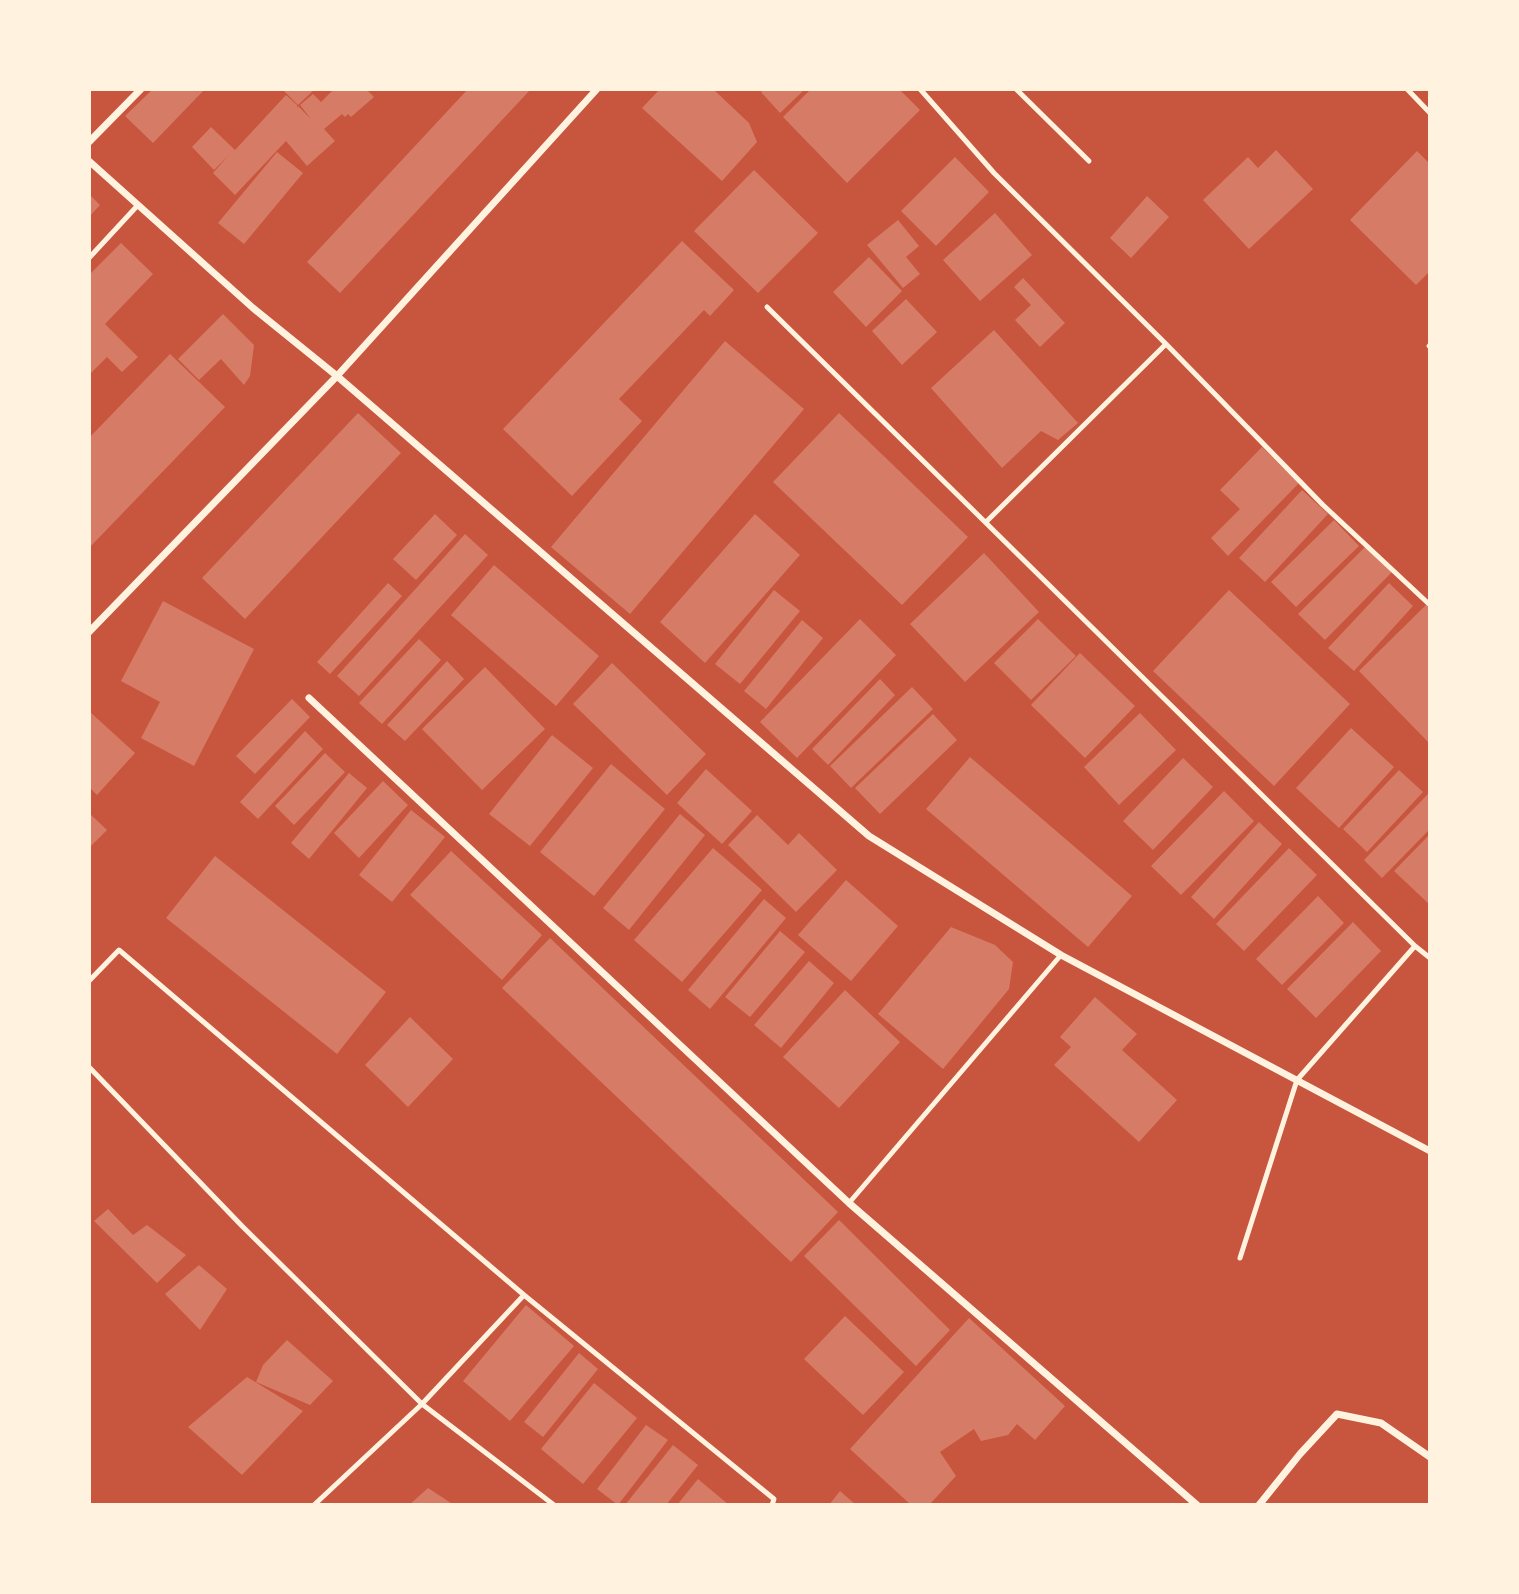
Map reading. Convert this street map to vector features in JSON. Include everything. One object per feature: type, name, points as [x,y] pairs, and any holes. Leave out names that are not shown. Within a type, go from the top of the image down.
[{"type":"street","points":[[89,142],[141,89]]},
{"type":"street","points":[[89,632],[337,376],[597,89]]},
{"type":"street","points":[[89,161],[253,308],[337,376],[869,836],[1062,955],[1430,1151]]},
{"type":"street","points":[[309,698],[849,1203],[1197,1505]]},
{"type":"street","points":[[1259,1505],[1337,1414],[1381,1423],[1430,1457]]},
{"type":"lane","points":[[920,89],[994,173],[1323,505],[1430,605]]},
{"type":"lane","points":[[1016,89],[1089,161]]},
{"type":"lane","points":[[1407,89],[1430,113]]},
{"type":"lane","points":[[89,258],[138,205]]},
{"type":"lane","points":[[767,307],[1430,958]]},
{"type":"lane","points":[[985,522],[1166,344]]},
{"type":"lane","points":[[1240,1258],[1297,1080],[1415,946]]},
{"type":"lane","points":[[89,981],[119,950],[524,1295],[774,1499],[772,1505]]},
{"type":"lane","points":[[849,1203],[1062,955]]},
{"type":"lane","points":[[89,1066],[242,1226],[422,1404],[554,1505]]},
{"type":"lane","points":[[314,1505],[422,1404],[524,1295]]},
{"type":"building","points":[[153,89],[205,89],[153,143],[125,116]]},
{"type":"building","points":[[282,89],[315,89],[298,105]]},
{"type":"building","points":[[334,89],[366,89],[374,97],[351,117],[342,114],[324,129],[335,141],[307,166],[286,141],[235,195],[213,173],[229,155],[214,170],[192,147],[211,127],[235,150],[286,95],[311,119],[300,105],[313,94],[321,102]]},
{"type":"building","points":[[468,89],[531,89],[340,293],[307,262]]},
{"type":"building","points":[[660,89],[713,89],[749,123],[757,142],[722,181],[642,108]]},
{"type":"building","points":[[764,89],[805,89],[780,113],[761,92]]},
{"type":"building","points":[[811,89],[899,89],[920,110],[847,183],[783,117]]},
{"type":"building","points":[[1276,150],[1313,189],[1249,249],[1203,200],[1248,157],[1258,168]]},
{"type":"building","points":[[1417,151],[1430,164],[1430,271],[1416,285],[1350,220]]},
{"type":"building","points":[[277,152],[303,173],[244,244],[218,223]]},
{"type":"building","points":[[955,157],[989,192],[936,246],[901,211]]},
{"type":"building","points":[[754,170],[818,233],[758,293],[694,231]]},
{"type":"building","points":[[89,194],[100,205],[89,217]]},
{"type":"building","points":[[1147,196],[1169,217],[1131,258],[1110,238]]},
{"type":"building","points":[[995,213],[1032,255],[980,301],[943,260]]},
{"type":"building","points":[[898,220],[919,246],[906,257],[920,274],[903,288],[867,245]]},
{"type":"building","points":[[682,241],[734,290],[710,316],[704,310],[619,399],[642,421],[572,496],[503,429]]},
{"type":"building","points":[[121,243],[153,274],[105,324],[138,357],[122,372],[107,357],[89,375],[89,275]]},
{"type":"building","points":[[869,257],[902,291],[866,327],[833,292]]},
{"type":"building","points":[[1023,278],[1065,323],[1040,347],[1015,320],[1031,305],[1014,287]]},
{"type":"building","points":[[906,299],[937,332],[902,365],[872,331]]},
{"type":"building","points":[[223,314],[254,345],[250,376],[244,385],[221,359],[199,380],[178,359]]},
{"type":"building","points":[[994,330],[1078,423],[1058,440],[1041,431],[1002,468],[931,388]]},
{"type":"building","points":[[725,341],[804,409],[630,614],[551,547]]},
{"type":"building","points":[[170,354],[225,407],[89,548],[89,438]]},
{"type":"building","points":[[358,413],[401,453],[245,619],[202,578]]},
{"type":"building","points":[[839,413],[968,537],[902,605],[773,482]]},
{"type":"building","points":[[1262,447],[1299,483],[1228,556],[1211,538],[1240,509],[1220,490]]},
{"type":"building","points":[[1302,490],[1328,514],[1265,582],[1239,558]]},
{"type":"building","points":[[435,514],[457,535],[416,580],[393,559]]},
{"type":"building","points":[[755,514],[800,555],[705,663],[660,622]]},
{"type":"building","points":[[1334,520],[1359,546],[1296,607],[1271,582]]},
{"type":"building","points":[[465,534],[488,555],[359,696],[337,676]]},
{"type":"building","points":[[1366,546],[1392,572],[1325,640],[1298,614]]},
{"type":"building","points":[[984,553],[1039,612],[965,682],[910,624]]},
{"type":"building","points":[[494,565],[599,656],[556,706],[451,615]]},
{"type":"building","points":[[388,583],[402,596],[330,674],[317,662]]},
{"type":"building","points":[[1389,583],[1413,606],[1354,671],[1328,648]]},
{"type":"building","points":[[774,590],[800,611],[740,684],[715,664]]},
{"type":"building","points":[[1229,590],[1350,704],[1274,786],[1153,671]]},
{"type":"building","points":[[163,601],[254,649],[194,766],[141,738],[160,702],[121,681]]},
{"type":"building","points":[[1428,603],[1430,605],[1430,744],[1359,671]]},
{"type":"building","points":[[860,619],[896,655],[797,758],[760,722]]},
{"type":"building","points":[[1038,619],[1076,656],[1031,700],[994,663]]},
{"type":"building","points":[[802,620],[823,638],[766,709],[744,691]]},
{"type":"building","points":[[419,639],[441,660],[382,724],[359,703]]},
{"type":"building","points":[[1080,653],[1135,706],[1085,758],[1031,705]]},
{"type":"building","points":[[447,661],[464,679],[405,741],[387,725]]},
{"type":"building","points":[[612,663],[706,754],[667,795],[573,704]]},
{"type":"building","points":[[485,667],[545,729],[482,790],[422,729]]},
{"type":"building","points":[[880,679],[895,695],[828,765],[812,749]]},
{"type":"building","points":[[912,687],[933,709],[851,788],[830,766]]},
{"type":"building","points":[[292,699],[310,717],[255,774],[236,756]]},
{"type":"building","points":[[89,711],[135,753],[97,795],[89,787]]},
{"type":"building","points":[[1140,713],[1176,750],[1119,805],[1084,767]]},
{"type":"building","points":[[933,714],[957,740],[880,814],[855,788]]},
{"type":"building","points":[[1351,728],[1394,767],[1339,828],[1296,788]]},
{"type":"building","points":[[305,731],[323,749],[258,819],[240,802]]},
{"type":"building","points":[[552,735],[593,768],[530,846],[489,814]]},
{"type":"building","points":[[325,753],[345,772],[294,825],[275,806]]},
{"type":"building","points":[[970,757],[1132,896],[1088,947],[926,809]]},
{"type":"building","points":[[1183,758],[1213,787],[1153,850],[1123,821]]},
{"type":"building","points":[[611,764],[665,809],[594,896],[540,852]]},
{"type":"building","points":[[706,769],[752,811],[722,844],[677,803]]},
{"type":"building","points":[[1399,770],[1423,792],[1367,852],[1343,829]]},
{"type":"building","points":[[349,773],[367,788],[309,859],[291,843]]},
{"type":"building","points":[[383,781],[408,805],[359,858],[334,833]]},
{"type":"building","points":[[1224,791],[1254,821],[1181,895],[1151,866]]},
{"type":"building","points":[[1430,792],[1430,829],[1382,878],[1364,860]]},
{"type":"building","points":[[411,810],[445,837],[392,902],[359,875]]},
{"type":"building","points":[[89,813],[107,830],[89,848]]},
{"type":"building","points":[[680,814],[705,835],[629,930],[603,908]]},
{"type":"building","points":[[757,815],[788,845],[799,833],[837,870],[796,912],[728,845]]},
{"type":"building","points":[[1259,822],[1282,844],[1214,919],[1191,897]]},
{"type":"building","points":[[1430,834],[1430,905],[1394,871]]},
{"type":"building","points":[[713,848],[762,890],[682,982],[634,940]]},
{"type":"building","points":[[1289,848],[1317,875],[1244,951],[1216,924]]},
{"type":"building","points":[[451,851],[542,935],[502,980],[410,895]]},
{"type":"building","points":[[215,856],[386,992],[337,1054],[166,918]]},
{"type":"building","points":[[846,880],[898,926],[851,981],[798,935]]},
{"type":"building","points":[[1318,896],[1344,923],[1282,985],[1256,959]]},
{"type":"building","points":[[764,899],[786,918],[710,1009],[688,990]]},
{"type":"building","points":[[1353,922],[1381,951],[1316,1018],[1287,989]]},
{"type":"building","points":[[951,927],[995,945],[1013,962],[1009,989],[943,1069],[878,1014]]},
{"type":"building","points":[[780,931],[805,952],[750,1017],[725,997]]},
{"type":"building","points":[[550,938],[838,1212],[791,1262],[502,988]]},
{"type":"building","points":[[809,961],[834,983],[781,1048],[754,1025]]},
{"type":"building","points":[[845,990],[900,1042],[839,1108],[783,1057]]},
{"type":"building","points":[[1095,997],[1137,1034],[1122,1050],[1177,1100],[1139,1142],[1054,1065],[1071,1047],[1060,1037]]},
{"type":"building","points":[[410,1017],[453,1059],[408,1107],[365,1065]]},
{"type":"building","points":[[108,1209],[133,1235],[147,1225],[186,1255],[157,1283],[94,1221]]},
{"type":"building","points":[[839,1220],[950,1330],[916,1366],[804,1256]]},
{"type":"building","points":[[199,1265],[227,1289],[200,1330],[165,1294]]},
{"type":"building","points":[[526,1305],[574,1346],[510,1421],[463,1381]]},
{"type":"building","points":[[845,1316],[904,1372],[863,1415],[804,1359]]},
{"type":"building","points":[[969,1318],[1065,1406],[1035,1440],[1017,1424],[1008,1435],[981,1441],[974,1429],[940,1452],[956,1476],[929,1505],[911,1505],[850,1449]]},
{"type":"building","points":[[287,1340],[333,1381],[310,1405],[256,1382],[263,1365]]},
{"type":"building","points":[[579,1353],[598,1369],[543,1437],[524,1422]]},
{"type":"building","points":[[247,1377],[303,1411],[242,1475],[188,1427]]},
{"type":"building","points":[[594,1383],[637,1418],[583,1484],[541,1449]]},
{"type":"building","points":[[646,1425],[668,1440],[618,1505],[597,1489]]},
{"type":"building","points":[[673,1445],[698,1465],[666,1505],[625,1505]]},
{"type":"building","points":[[698,1479],[729,1505],[677,1505]]},
{"type":"building","points":[[428,1488],[454,1505],[409,1505]]},
{"type":"building","points":[[840,1491],[856,1505],[829,1505]]}]
